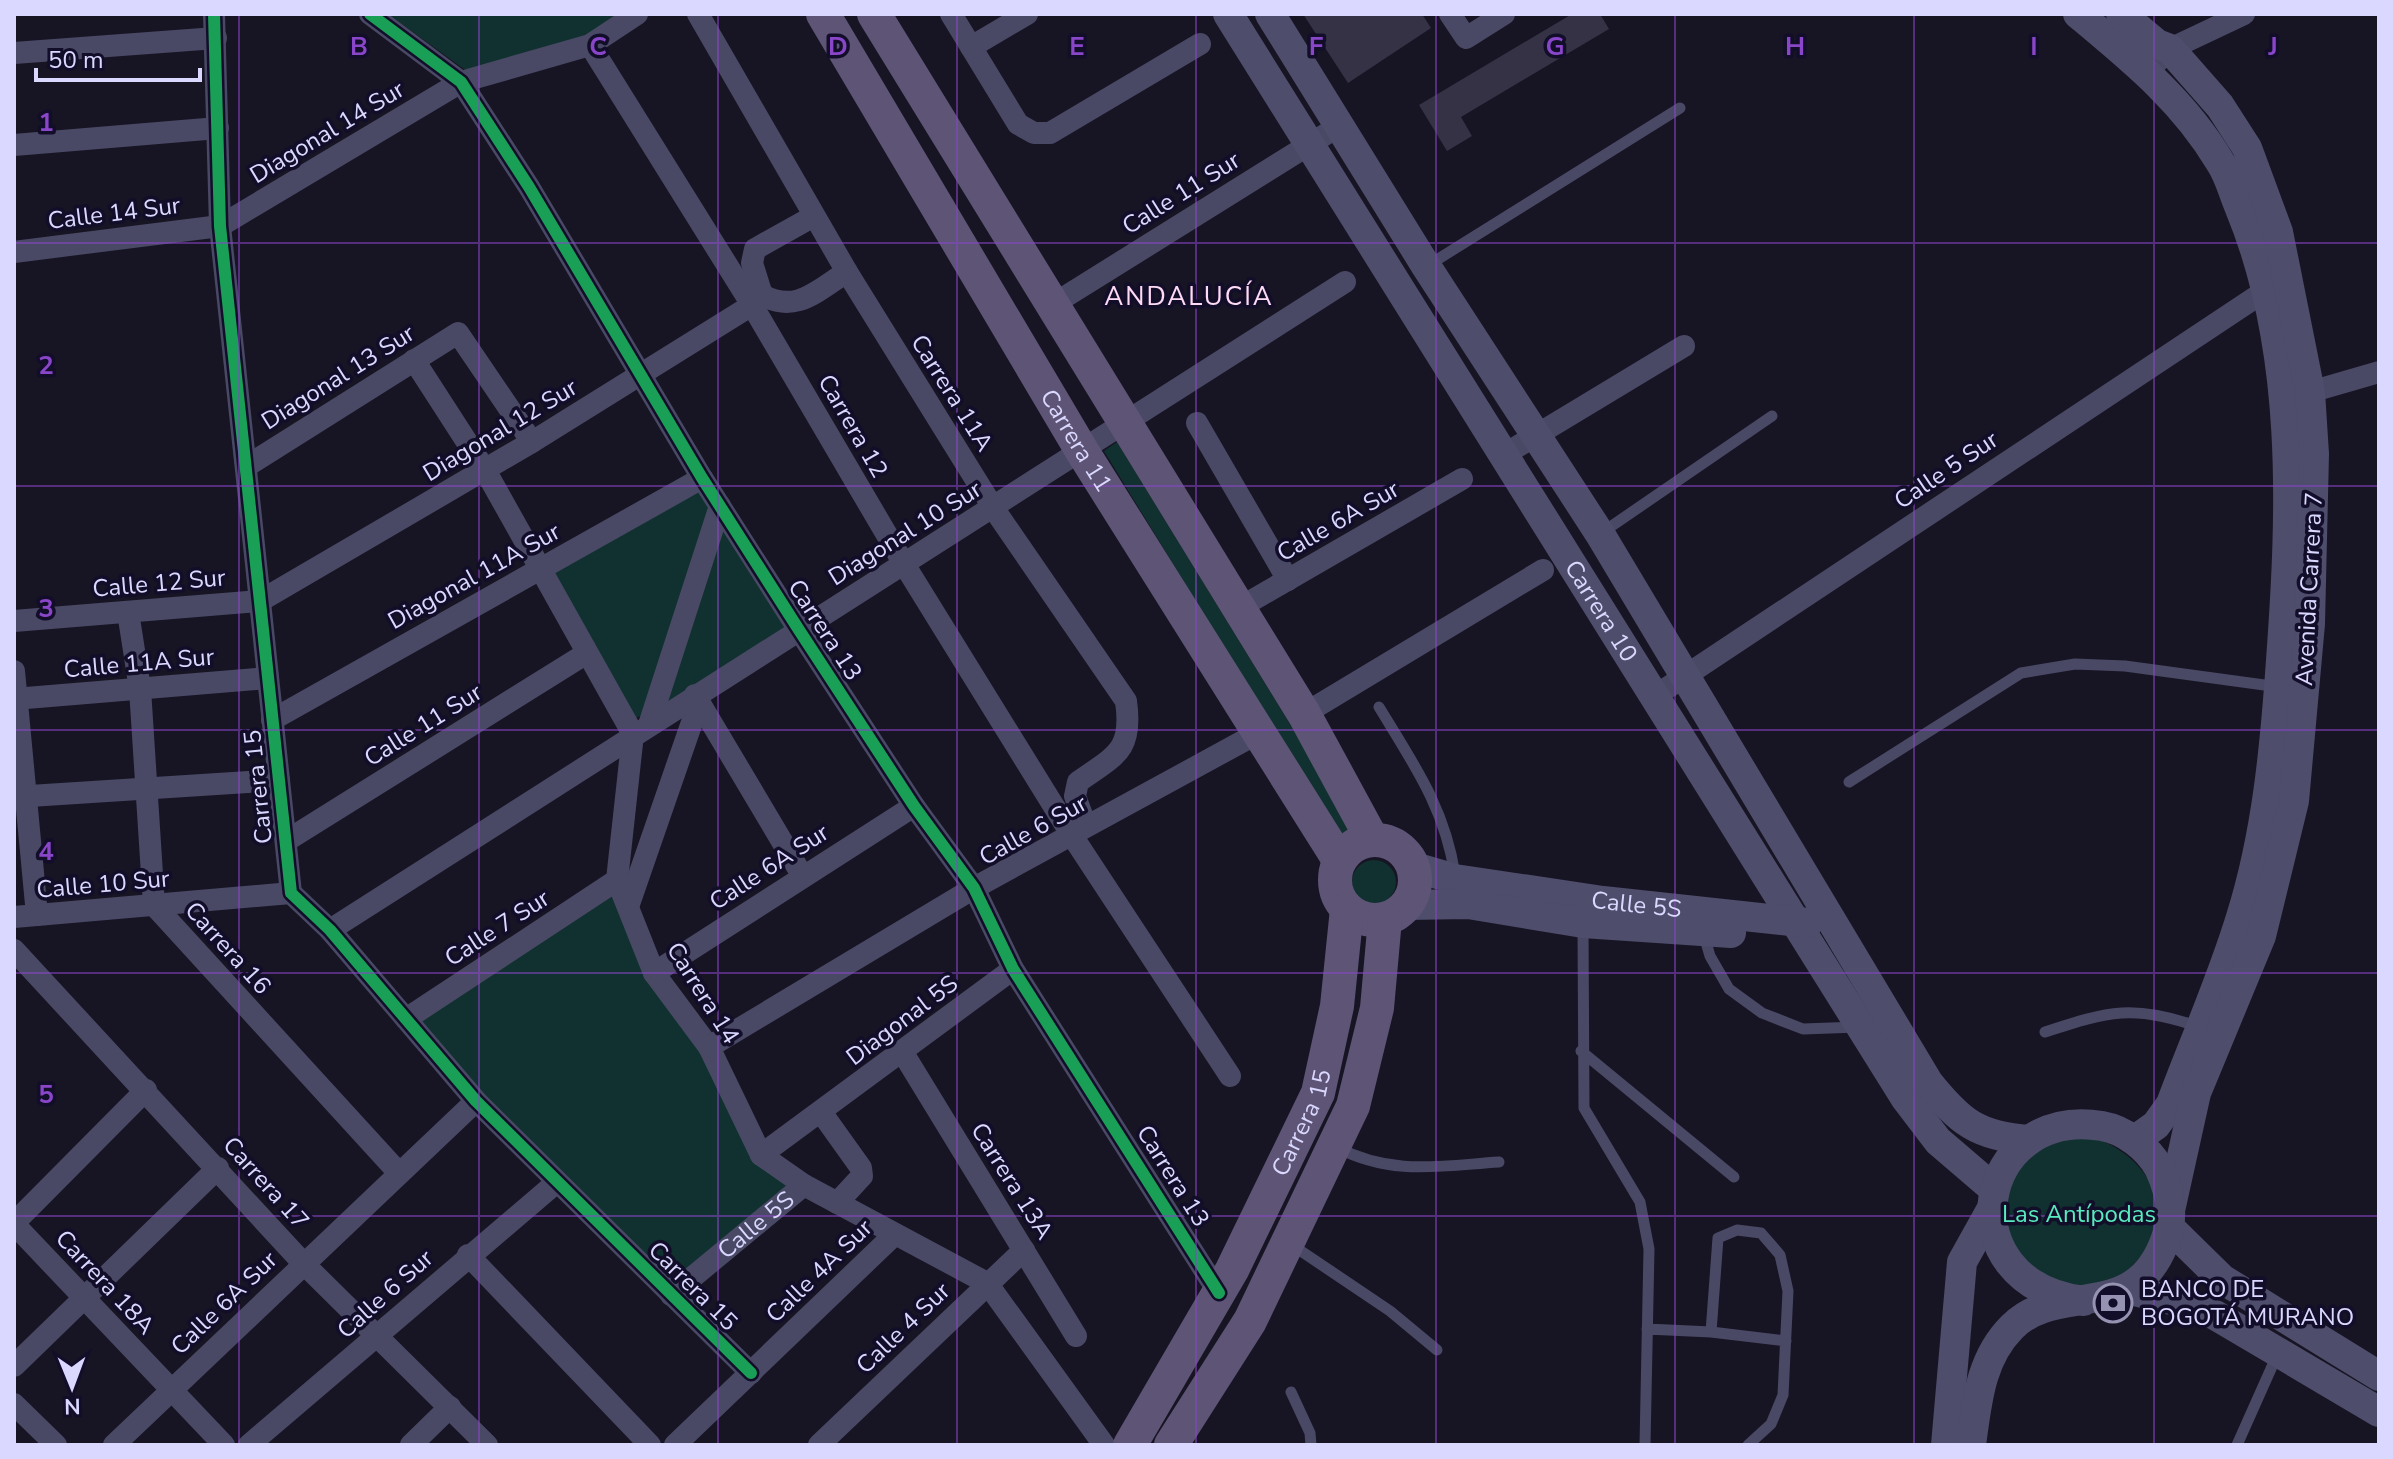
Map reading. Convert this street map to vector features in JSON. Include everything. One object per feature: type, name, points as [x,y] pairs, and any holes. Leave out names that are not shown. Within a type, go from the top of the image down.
[{"type":"main road","name":"Carrera 11","points":[[823,14],[1082,451],[1339,860]]},
{"type":"main road","name":"Carrera 10","points":[[1228,14],[1797,920]]},
{"type":"main road","name":"Carrera 10","points":[[1270,14],[1426,266],[1600,534],[1685,676],[1837,959],[1954,1116],[1993,1137],[2029,1140]]},
{"type":"main road","name":"Avenida Carrera 7","points":[[2078,14],[2147,72],[2192,121],[2222,164],[2256,246],[2278,283],[2310,392],[2314,454],[2310,624],[2294,801],[2261,936],[2196,1093],[2170,1217]]},
{"type":"main road","name":"Avenida Carrera 7","points":[[2121,14],[2157,44],[2170,49],[2220,106],[2247,148],[2278,232],[2287,447],[2285,612],[2273,778],[2245,901],[2200,1028],[2171,1104],[2156,1125],[2135,1140]]},
{"type":"main road","name":"Carrera 11","points":[[882,17],[1124,424],[1304,714],[1372,839]]},
{"type":"main road","points":[[1372,839],[1398,846],[1414,867],[1417,883],[1396,912],[1358,917],[1347,909],[1335,886],[1339,860],[1348,850],[1372,839]]},
{"type":"main road","name":"Calle 5S","points":[[1414,867],[1584,911],[1703,931],[1775,936],[1837,959]]},
{"type":"main road","name":"Calle 5S","points":[[1396,912],[1468,904],[1797,920],[1819,927],[1837,959]]},
{"type":"main road","name":"Carrera 15","points":[[1130,1445],[1219,1293],[1318,1093],[1337,1006],[1347,909]]},
{"type":"main road","name":"Carrera 15","points":[[1171,1445],[1250,1321],[1353,1106],[1396,912]]},
{"type":"main road","name":"Carrera 10","points":[[1837,959],[1861,1027],[1938,1141],[1993,1200]]},
{"type":"main road","points":[[1946,1445],[1962,1262],[2012,1155],[2029,1140],[2054,1127],[2082,1123],[2110,1127],[2135,1140],[2157,1165],[2170,1217],[2222,1279],[2379,1376]]},
{"type":"main road","points":[[1993,1200],[1996,1239],[2009,1264],[2029,1285],[2055,1297],[2084,1301]]},
{"type":"main road","points":[[1971,1445],[1986,1363],[2013,1326],[2043,1308],[2126,1289],[2146,1273],[2161,1252],[2170,1217]]},
{"type":"main road","points":[[2126,1289],[2187,1304],[2215,1315],[2379,1412]]},
{"type":"street","name":"Carrera 15","points":[[214,14],[220,226],[291,893],[330,930],[476,1101],[751,1373]]},
{"type":"street","name":"Carrera 13","points":[[370,14],[461,82],[529,187],[702,478],[914,806],[974,888],[1013,969],[1219,1293]]},
{"type":"street","name":"Diagonal 14 Sur","points":[[220,226],[461,82],[590,45],[637,14]]},
{"type":"street","name":"Carrera 11A","points":[[698,14],[847,272],[994,509],[1126,701],[1130,729],[1122,751],[1078,782],[1075,796],[1078,830]]},
{"type":"street","points":[[951,14],[1018,124],[1034,133],[1050,133],[1200,44]]},
{"type":"street","points":[[971,47],[1027,14]]},
{"type":"street","points":[[1450,14],[1466,38],[1504,14]]},
{"type":"street","points":[[2147,72],[2170,49],[2244,14]]},
{"type":"street","points":[[14,53],[216,38]]},
{"type":"street","name":"Carrera 12","points":[[590,45],[757,300],[904,564],[1078,830],[1230,1076]]},
{"type":"street","name":"Calle 11 Sur","points":[[1052,305],[1339,126]]},
{"type":"street","points":[[14,145],[218,128]]},
{"type":"street","points":[[814,216],[755,249],[752,263],[757,300],[796,303],[847,272]]},
{"type":"street","name":"Calle 14 Sur","points":[[14,252],[220,226]]},
{"type":"street","name":"Diagonal 10 Sur","points":[[330,930],[641,730],[697,699],[799,630],[994,509],[1345,282]]},
{"type":"street","name":"Calle 5 Sur","points":[[1655,696],[2278,283]]},
{"type":"street","name":"Diagonal 12 Sur","points":[[260,601],[532,442],[757,300]]},
{"type":"street","name":"Diagonal 13 Sur","points":[[247,466],[458,333],[532,442]]},
{"type":"street","points":[[1505,454],[1684,346]]},
{"type":"street","points":[[414,360],[485,470],[587,653],[641,730]]},
{"type":"street","points":[[2310,392],[2379,372]]},
{"type":"street","points":[[1197,423],[1288,580]]},
{"type":"street","name":"Diagonal 11A Sur","points":[[272,720],[702,478]]},
{"type":"street","name":"Calle 6A Sur","points":[[1239,608],[1462,479]]},
{"type":"street","name":"Carrera 14","points":[[720,506],[641,730],[617,880],[654,973],[709,1047],[761,1155],[804,1185],[987,1283],[1104,1445]]},
{"type":"street","points":[[1304,714],[1543,570]]},
{"type":"street","name":"Calle 12 Sur","points":[[14,621],[260,601]]},
{"type":"street","name":"Carrera 16","points":[[128,612],[140,689],[154,905],[398,1172]]},
{"type":"street","name":"Calle 11 Sur","points":[[286,841],[587,653]]},
{"type":"street","points":[[14,671],[25,916]]},
{"type":"street","name":"Calle 11A Sur","points":[[16,699],[268,678]]},
{"type":"street","points":[[697,699],[802,875]]},
{"type":"street","points":[[628,907],[697,699]]},
{"type":"street","name":"Calle 6 Sur","points":[[709,1047],[974,888],[1258,733]]},
{"type":"street","points":[[20,797],[279,780]]},
{"type":"street","name":"Calle 6A Sur","points":[[654,973],[802,875],[914,806]]},
{"type":"street","name":"Calle 7 Sur","points":[[406,1019],[617,880]]},
{"type":"street","name":"Calle 10 Sur","points":[[25,916],[291,893]]},
{"type":"street","name":"Carrera 17","points":[[14,950],[303,1263],[487,1445]]},
{"type":"street","name":"Diagonal 5S","points":[[821,1112],[1013,969]]},
{"type":"street","name":"Carrera 13A","points":[[903,1053],[1076,1336]]},
{"type":"street","points":[[14,1223],[146,1090]]},
{"type":"street","name":"Calle 6A Sur","points":[[114,1445],[476,1101]]},
{"type":"street","points":[[761,1155],[821,1112],[861,1168],[862,1176],[837,1203]]},
{"type":"street","points":[[14,1366],[218,1168]]},
{"type":"street","name":"Calle 6 Sur","points":[[249,1445],[557,1182]]},
{"type":"street","name":"Calle 5S","points":[[671,1295],[804,1185]]},
{"type":"street","name":"Carrera 18A","points":[[14,1223],[224,1445]]},
{"type":"street","name":"Calle 4A Sur","points":[[675,1445],[895,1234]]},
{"type":"street","name":"Calle 4 Sur","points":[[819,1445],[1024,1250]]},
{"type":"street","points":[[468,1255],[650,1445]]},
{"type":"street","points":[[14,1404],[56,1445]]},
{"type":"street","points":[[411,1445],[450,1407]]},
{"type":"lane","points":[[1426,266],[1680,108]]},
{"type":"lane","points":[[1600,534],[1772,416]]},
{"type":"lane","points":[[1849,782],[2021,673],[2075,664],[2125,666],[2279,687]]},
{"type":"lane","points":[[1379,707],[1437,805],[1449,838],[1455,879]]},
{"type":"lane","points":[[1584,911],[1581,1051],[1584,1108],[1640,1202],[1649,1249],[1645,1445]]},
{"type":"lane","points":[[1703,931],[1710,956],[1729,989],[1762,1013],[1803,1029],[1861,1027]]},
{"type":"lane","points":[[2045,1032],[2102,1014],[2159,1013],[2200,1028]]},
{"type":"lane","points":[[1581,1051],[1734,1177]]},
{"type":"lane","points":[[1335,1147],[1367,1163],[1420,1167],[1499,1162]]},
{"type":"lane","points":[[1711,1332],[1718,1238],[1737,1230],[1761,1233],[1780,1255],[1788,1291],[1783,1395],[1771,1424],[1748,1445]]},
{"type":"lane","points":[[1289,1242],[1390,1311],[1437,1350]]},
{"type":"lane","points":[[1647,1329],[1711,1332],[1786,1341]]},
{"type":"lane","points":[[2237,1445],[2279,1353]]},
{"type":"lane","points":[[1291,1392],[1310,1433],[1311,1445]]},
{"type":"green space","points":[[388,14],[624,14],[587,38],[475,77]]},
{"type":"green space","points":[[1117,442],[1359,833],[1343,842],[1104,451]]},
{"type":"green space","points":[[698,489],[791,628],[698,687],[636,718],[550,573]]},
{"type":"green space","points":[[1374,860],[1390,866],[1396,882],[1390,898],[1374,904],[1358,898],[1352,882],[1358,866]]},
{"type":"green space","points":[[617,880],[761,1155],[804,1185],[671,1295],[406,1019]]},
{"type":"green space","name":"Las Antípodas","points":[[2088,1136],[2110,1144],[2143,1172],[2153,1190],[2157,1208],[2156,1228],[2147,1248],[2115,1283],[2070,1291],[2014,1257],[2003,1194],[2012,1173],[2045,1144]]},
{"type":"building","points":[[1303,14],[1422,14],[1431,28],[1348,83]]},
{"type":"building","points":[[1572,14],[1600,14],[1609,29],[1461,117],[1472,136],[1447,151],[1419,105]]},
{"type":"cycle path","points":[[214,14],[220,226],[291,893],[330,930],[476,1101],[751,1373]]},
{"type":"cycle path","points":[[370,14],[461,82],[529,187],[702,478],[914,806],[974,888],[1013,969],[1219,1293]]},
{"type":"place","name":"BANCO DE BOGOTÁ MURANO","points":[[2113,1303]]},
{"type":"district","name":"ANDALUCÍA","points":[[1189,296]]}]
